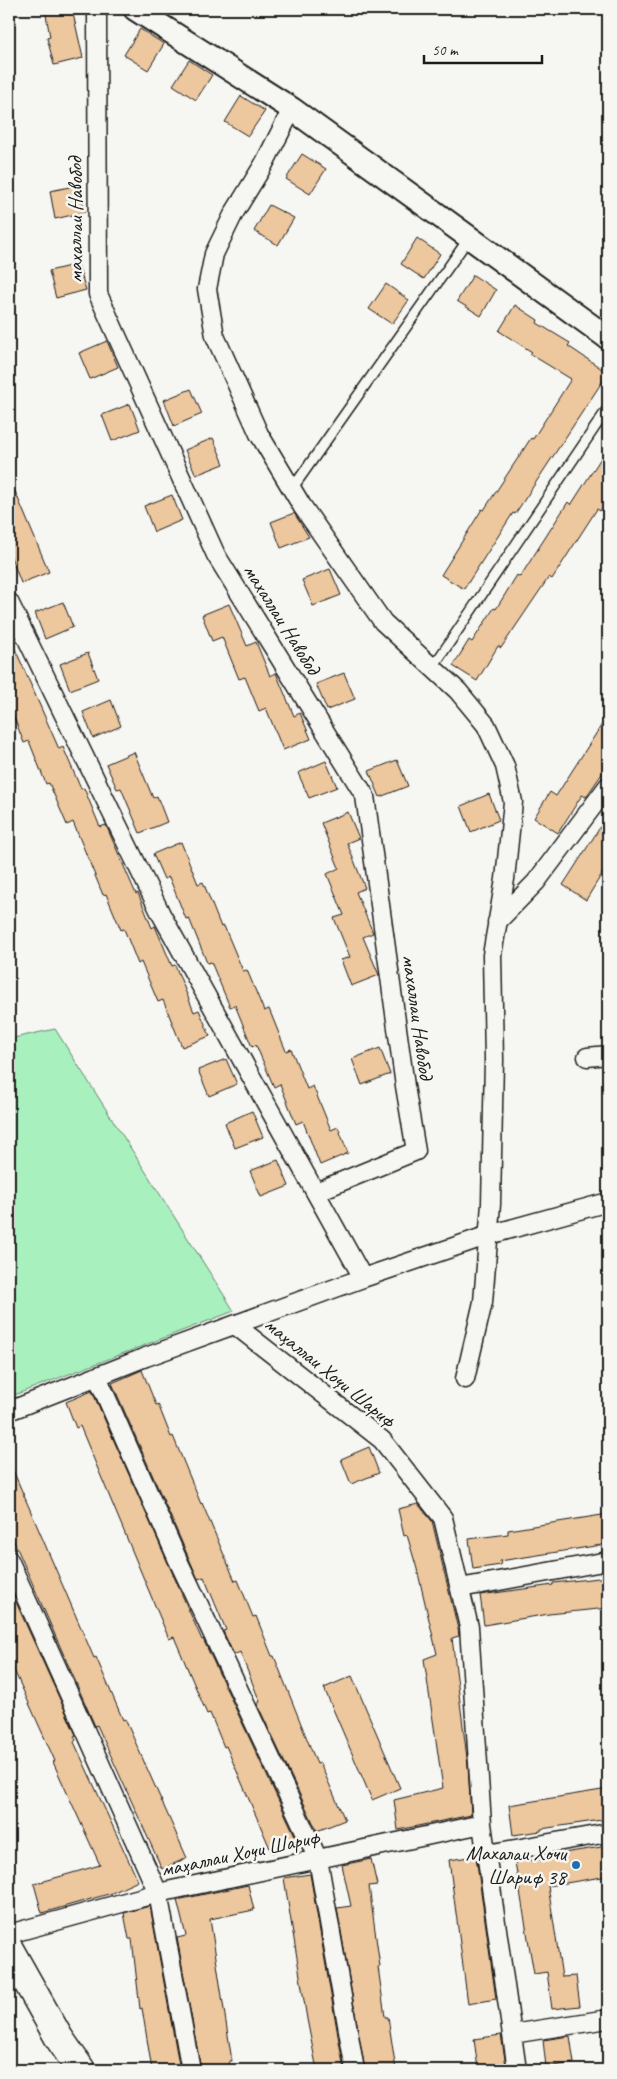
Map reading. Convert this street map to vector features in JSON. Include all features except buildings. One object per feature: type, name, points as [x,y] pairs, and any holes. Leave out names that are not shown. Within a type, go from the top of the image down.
[{"type":"main road","points":[[9,1949],[59,2038],[81,2070]]},
{"type":"street","name":"махаллаи Навобод","points":[[97,9],[98,294],[216,555],[365,796],[405,1086],[416,1151],[316,1192]]},
{"type":"street","points":[[135,9],[292,109],[608,338]]},
{"type":"street","points":[[292,109],[264,164],[234,213],[214,254],[207,289],[215,336],[238,392],[259,434],[337,558],[383,622],[458,691],[486,725],[505,766],[513,802],[492,955],[494,1060],[489,1235],[483,1302],[464,1379]]},
{"type":"street","points":[[9,602],[161,914],[316,1192],[360,1279]]},
{"type":"street","points":[[498,922],[536,882],[608,786]]},
{"type":"street","points":[[587,1057],[608,1054]]},
{"type":"street","name":"маҳаллаи Хоҷи Шариф","points":[[9,1411],[360,1279],[489,1235],[608,1202]]},
{"type":"street","name":"маҳаллаи Хоҷи Шариф","points":[[235,1325],[382,1440],[443,1518],[469,1627],[482,1824],[517,2070]]},
{"type":"street","points":[[98,1376],[178,1558],[318,1859],[355,2070]]},
{"type":"street","points":[[9,1560],[158,1893],[191,2070]]},
{"type":"street","points":[[460,1588],[608,1561]]},
{"type":"street","name":"маҳаллаи Хоҷи Шариф","points":[[9,1934],[158,1893],[482,1824]]},
{"type":"street","points":[[487,1854],[608,1833]]},
{"type":"street","points":[[512,2034],[608,2018]]},
{"type":"lane","points":[[292,489],[469,237]]},
{"type":"lane","points":[[433,667],[608,408]]},
{"type":"green space","points":[[55,1029],[234,1311],[9,1397],[9,1039]]},
{"type":"place","name":"Махалаи Хочи Шариф 38","points":[[576,1865]]}]
